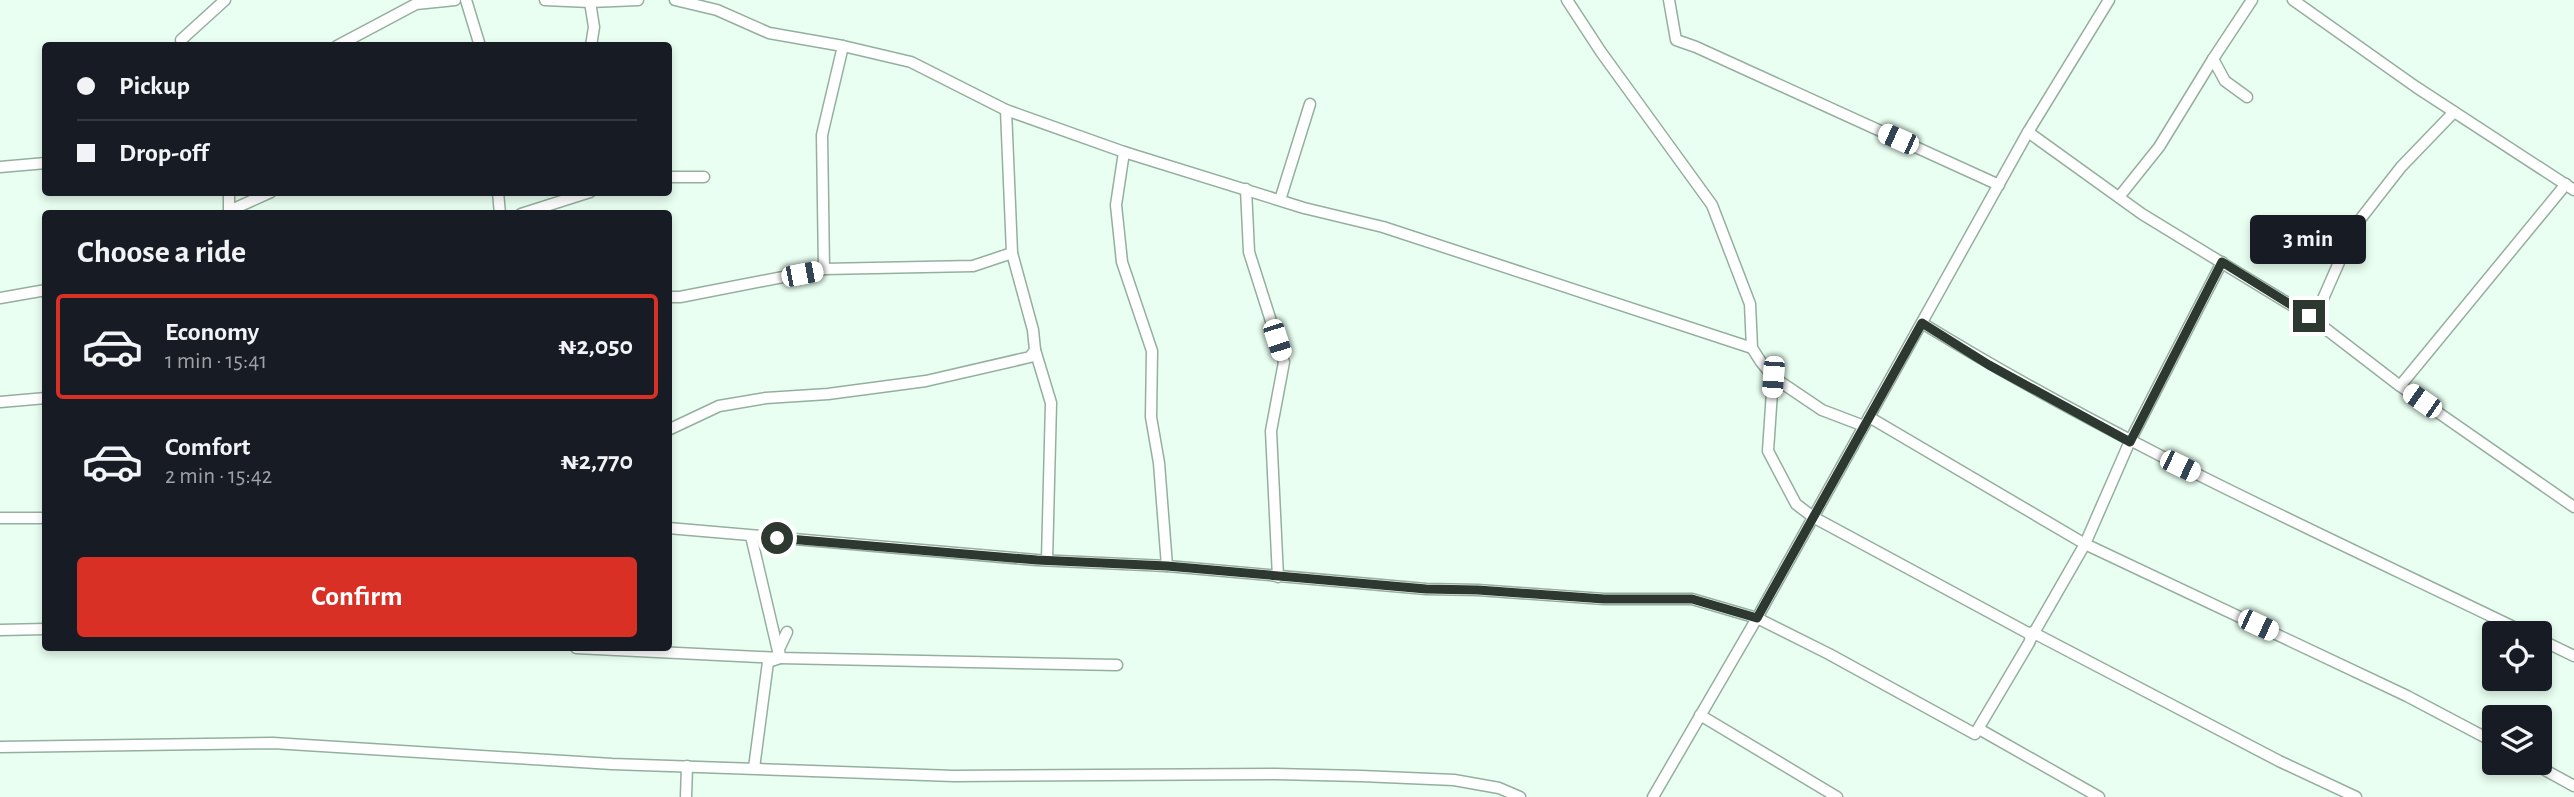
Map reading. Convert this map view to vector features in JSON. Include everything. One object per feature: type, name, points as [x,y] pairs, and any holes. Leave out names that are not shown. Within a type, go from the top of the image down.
[{"type":"street","points":[[181,40],[225,0]]},
{"type":"street","points":[[345,42],[416,4],[455,0]]},
{"type":"street","points":[[466,0],[479,42]]},
{"type":"street","points":[[545,0],[638,0]]},
{"type":"street","points":[[675,0],[717,10],[769,33],[911,62],[1006,110],[1124,152],[1280,200],[1383,227],[1752,348]]},
{"type":"street","points":[[1567,0],[1601,52],[1712,205],[1750,304],[1752,348],[1773,377],[1822,410],[1866,422],[2085,544],[2407,696],[2482,736]]},
{"type":"street","points":[[1669,0],[1676,40],[1709,52],[1999,185]]},
{"type":"street","points":[[1653,797],[1757,618],[2028,132],[2109,0]]},
{"type":"street","points":[[2119,197],[2159,147],[2252,0]]},
{"type":"street","points":[[2293,0],[2365,52],[2570,187],[2400,386]]},
{"type":"street","points":[[590,2],[594,27],[592,42]]},
{"type":"street","points":[[824,270],[822,135],[843,46]]},
{"type":"street","points":[[2213,59],[2225,81],[2247,97]]},
{"type":"street","points":[[1280,200],[1310,104]]},
{"type":"street","points":[[1006,110],[1012,253],[1033,330],[1035,350],[1051,403],[1047,560]]},
{"type":"street","points":[[2309,316],[2322,301],[2355,226],[2401,167],[2454,111]]},
{"type":"street","points":[[2028,132],[2187,243],[2309,316],[2400,386],[2574,507]]},
{"type":"street","points":[[1124,152],[1116,205],[1122,262],[1152,351],[1152,417],[1159,463],[1167,566]]},
{"type":"street","points":[[0,167],[42,163]]},
{"type":"street","points":[[672,177],[704,177]]},
{"type":"street","points":[[1246,189],[1249,252],[1284,362],[1270,431],[1278,577]]},
{"type":"street","points":[[233,210],[263,196]]},
{"type":"street","points":[[534,210],[578,196]]},
{"type":"street","points":[[672,297],[824,270],[973,266],[1012,253]]},
{"type":"street","points":[[672,528],[1278,577],[1604,599],[1692,599],[1757,618],[1975,734],[2085,544],[2130,442],[2222,262]]},
{"type":"street","points":[[0,298],[42,291]]},
{"type":"street","points":[[1922,323],[1989,365],[2130,442],[2501,621]]},
{"type":"street","points":[[672,428],[719,406],[766,398],[828,394],[926,381],[1023,360],[1030,357],[1035,350]]},
{"type":"street","points":[[1773,377],[1768,451],[1796,505],[1813,517],[2031,635],[2279,761],[2356,797]]},
{"type":"street","points":[[0,402],[42,398]]},
{"type":"street","points":[[0,518],[42,518]]},
{"type":"street","points":[[751,536],[780,658]]},
{"type":"street","points":[[0,630],[42,629]]},
{"type":"street","points":[[780,658],[779,649],[787,632]]},
{"type":"street","points":[[2552,645],[2574,656]]},
{"type":"street","points":[[637,651],[780,658],[1117,664]]},
{"type":"street","points":[[754,768],[768,662],[780,658]]},
{"type":"street","points":[[1700,715],[1837,797]]},
{"type":"street","points":[[1979,729],[2099,797]]},
{"type":"street","points":[[0,747],[273,743],[611,764],[954,776],[1361,776],[1454,780],[1499,788],[1520,797]]},
{"type":"street","points":[[687,766],[687,797]]},
{"type":"street","points":[[2552,774],[2574,786]]},
{"type":"route","points":[[777,538],[1037,560],[1167,566],[1426,589],[1604,599],[1692,599],[1757,618],[1922,323],[1989,365],[2130,442],[2222,262],[2309,316]]}]
